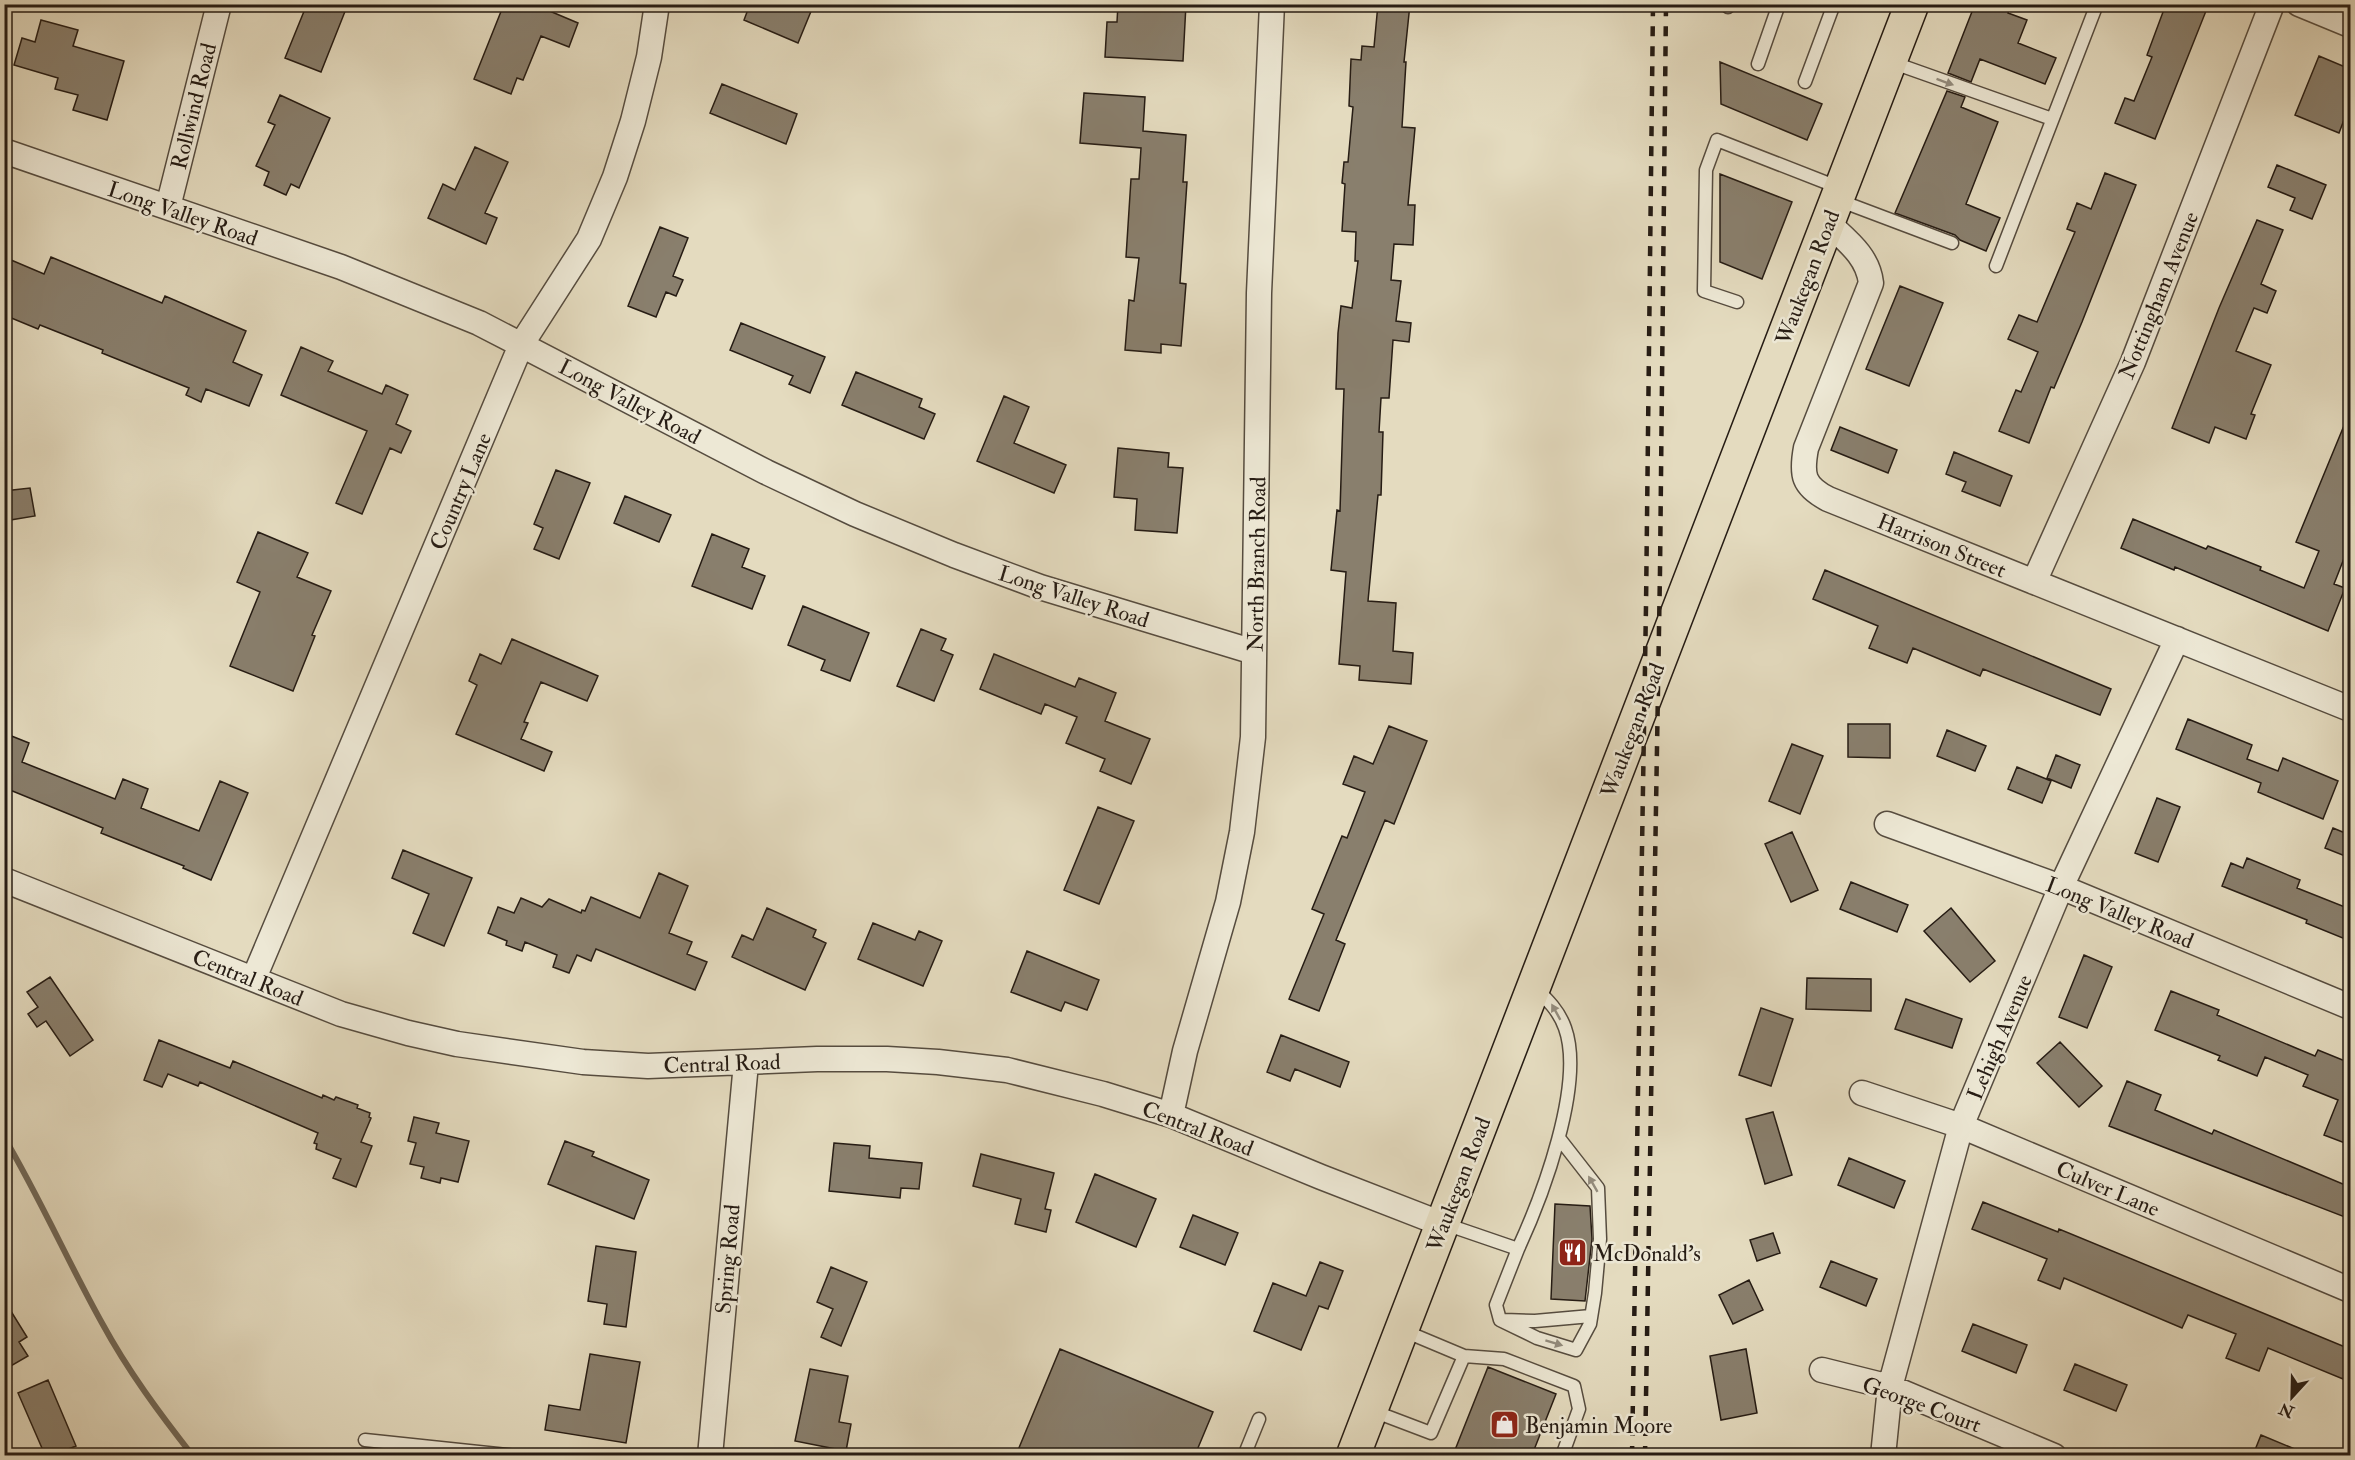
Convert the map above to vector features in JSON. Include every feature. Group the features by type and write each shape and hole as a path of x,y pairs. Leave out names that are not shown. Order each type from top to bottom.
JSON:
{"main road":[{"name":"Waukegan Road","path":"1353,1455 1912,4"}],"street":[{"name":"Rollwind Road","path":"168,207 219,4"},
{"name":"Country Lane","path":"254,978 521,345 589,239 615,177 633,121 649,57 657,4"},
{"name":"North Branch Road","path":"1172,1114 1185,1051 1228,902 1242,832 1253,737 1259,293 1272,4"},
{"name":"Nottingham Avenue","path":"2034,582 2133,362 2272,4"},
{"path":"2299,4 2350,25"},
{"name":"Long Valley Road","path":"4,151 341,267 479,323 766,472 855,514 954,555 1040,587 1254,652"},
{"name":"Harrison Street","path":"1835,204 1870,271 1871,284 1806,448 1803,464 1804,479 1812,491 2350,709"},
{"name":"Lehigh Avenue","path":"1883,1455 1890,1387 1961,1126 2061,887 2177,639"},
{"name":"Long Valley Road","path":"1887,824 2061,887 2350,1007"},
{"name":"Central Road","path":"4,880 341,1014 408,1033 457,1044 583,1062 648,1066 817,1059 887,1059 996,1069 1103,1094 1172,1114 1321,1177 1442,1224"},
{"name":"Spring Road","path":"710,1455 746,1063"},
{"name":"Culver Lane","path":"1862,1093 1961,1126 2350,1290"},
{"name":"George Court","path":"1822,1370 1890,1387 2054,1455"}],"lane":[{"path":"1758,64 1779,4"},
{"path":"1805,82 1834,4"},
{"path":"1996,266 2097,4"},
{"path":"1890,61 2052,119"},
{"path":"1737,302 1704,291 1706,170 1717,140 1835,204 1952,243"},
{"path":"1534,987 1552,1003 1565,1029 1571,1065 1559,1138 1533,1215 1496,1305 1500,1320 1537,1338 1576,1350 1590,1324 1600,1239 1598,1188 1559,1138"},
{"path":"1442,1224 1518,1249"},
{"path":"1500,1320 1536,1321 1591,1316"},
{"path":"1401,1329 1464,1356 1504,1359 1574,1386 1579,1409 1562,1455"},
{"path":"1370,1410 1431,1433 1464,1356"},
{"path":"1244,1455 1259,1419"},
{"path":"365,1440 516,1455"}],"building":[{"path":"307,4 335,4 346,9 321,72 285,58"},
{"path":"504,4 533,4 578,23 569,47 541,36 523,80 517,78 511,94 474,79"},
{"path":"750,4 814,4 798,43 744,20"},
{"path":"1118,4 1186,4 1183,61 1105,57 1107,22 1117,22"},
{"path":"1378,4 1410,4 1404,62 1406,62 1402,127 1415,128 1408,205 1415,205 1413,245 1394,244 1391,280 1401,281 1396,321 1411,323 1409,342 1393,340 1389,398 1381,398 1379,432 1383,432 1381,495 1378,495 1368,601 1396,603 1393,651 1413,653 1411,684 1359,680 1360,666 1339,664 1346,572 1331,570 1337,510 1340,511 1344,389 1336,389 1338,333 1341,306 1352,308 1358,261 1355,261 1356,232 1342,231 1345,184 1342,183 1344,162 1348,162 1353,107 1349,106 1351,59 1361,60 1362,46 1374,47"},
{"path":"1975,4 2011,4 2008,13 2027,20 2018,43 2056,58 2045,84 1980,59 1971,82 1948,73"},
{"path":"2166,4 2191,4 2206,11 2155,139 2115,123 2125,98 2134,101 2152,57 2147,55"},
{"path":"41,20 78,30 73,46 124,61 107,120 73,110 78,95 55,89 58,78 14,65 22,38 35,42"},
{"path":"2319,56 2350,69 2350,104 2339,133 2295,115"},
{"path":"1720,62 1822,104 1807,140 1721,104"},
{"path":"722,84 797,114 786,144 710,113"},
{"path":"1947,91 1965,97 1961,107 1998,122 1966,204 2000,218 1986,251 1960,240 1955,235 1895,213"},
{"path":"1084,93 1145,97 1143,131 1186,135 1183,182 1187,182 1180,283 1186,284 1181,346 1161,344 1161,353 1125,350 1129,300 1134,301 1139,258 1126,257 1131,179 1139,179 1141,148 1080,143"},
{"path":"280,95 330,118 299,188 291,184 286,195 264,185 269,172 256,166 275,125 268,122"},
{"path":"475,147 508,162 485,213 497,218 486,244 428,218 443,184 455,190"},
{"path":"2277,165 2326,185 2312,219 2290,210 2295,198 2268,187"},
{"path":"2105,173 2136,185 2082,322 2054,388 2051,387 2029,443 1999,431 2016,390 2021,392 2038,352 2008,339 2019,315 2037,322 2075,232 2067,229 2077,203 2091,209"},
{"path":"1720,174 1792,202 1762,279 1720,262"},
{"path":"2257,220 2283,230 2261,284 2276,291 2267,313 2254,308 2236,351 2271,365 2251,414 2255,415 2246,439 2215,427 2209,443 2172,428 2219,308"},
{"path":"660,227 688,238 673,276 683,280 676,296 666,292 656,317 628,306"},
{"path":"4,257 44,274 51,257 162,303 165,296 246,331 233,362 262,375 249,406 206,389 201,402 186,395 189,388 102,353 103,350 40,325 38,329 4,315"},
{"path":"1900,286 1943,303 1909,386 1866,369"},
{"path":"741,323 825,357 810,393 789,384 793,376 730,350"},
{"path":"301,347 333,361 328,371 382,394 386,385 408,395 396,424 411,431 401,453 390,448 362,514 336,503 367,431 281,395"},
{"path":"856,372 922,399 919,407 935,414 924,439 842,405"},
{"path":"1004,396 1029,407 1014,443 1066,465 1054,493 977,461"},
{"path":"2350,411 2350,543 2334,584 2345,588 2328,631 2175,567 2174,570 2121,548 2133,519 2206,549 2208,546 2261,567 2260,570 2304,588 2319,551 2296,542"},
{"path":"1840,427 1897,450 1888,473 1831,450"},
{"path":"1118,448 1169,453 1168,467 1183,468 1177,533 1135,530 1137,499 1114,497"},
{"path":"1954,452 2012,476 2000,506 1962,491 1966,482 1946,474"},
{"path":"556,470 590,483 559,559 534,549 543,528 534,524"},
{"path":"30,488 35,516 4,521 4,491"},
{"path":"625,496 671,515 659,542 614,523"},
{"path":"258,532 308,553 297,577 331,591 312,635 315,636 293,691 230,666 260,592 237,582"},
{"path":"712,534 749,549 742,567 765,576 752,609 692,586"},
{"path":"1825,570 2111,689 2100,715 1983,669 1980,676 1913,648 1907,663 1869,648 1878,626 1813,599"},
{"path":"803,606 869,633 850,681 821,670 825,660 788,645"},
{"path":"921,629 946,639 941,650 953,655 934,701 897,686"},
{"path":"512,639 598,676 587,701 541,682 524,722 528,723 521,739 552,752 544,771 456,734 477,685 469,681 480,654 501,664"},
{"path":"994,654 1075,687 1079,678 1116,693 1105,721 1150,739 1131,784 1100,771 1105,759 1066,743 1077,717 1045,704 1041,714 980,689"},
{"path":"2188,719 2252,745 2247,759 2278,771 2283,758 2338,781 2323,819 2258,792 2261,783 2176,749"},
{"path":"1848,724 1890,724 1890,758 1848,757"},
{"path":"1389,726 1427,741 1394,824 1385,820 1336,940 1345,944 1319,1011 1289,999 1324,914 1312,909 1342,836 1347,838 1365,792 1343,784 1354,756 1373,764"},
{"path":"1947,730 1986,746 1975,771 1937,756"},
{"path":"4,733 29,743 22,762 115,799 123,779 148,789 141,808 199,831 220,781 248,793 211,880 183,868 184,866 101,833 103,828 10,790 4,803"},
{"path":"1792,744 1823,756 1800,814 1769,801"},
{"path":"2056,755 2080,765 2071,788 2047,778"},
{"path":"2017,767 2051,781 2042,803 2008,789"},
{"path":"2157,798 2180,807 2158,862 2135,853"},
{"path":"1098,807 1134,821 1099,904 1064,890"},
{"path":"2333,828 2350,835 2350,858 2325,848"},
{"path":"1792,832 1818,890 1791,902 1765,844"},
{"path":"403,850 472,878 444,946 413,933 429,894 392,878"},
{"path":"2247,858 2300,880 2297,888 2350,909 2350,941 2306,923 2307,920 2222,886 2231,863 2243,868"},
{"path":"659,873 688,886 669,933 692,942 687,954 707,962 695,990 596,949 591,961 577,955 569,973 553,967 557,955 525,942 522,951 506,945 507,941 488,933 498,907 514,913 521,898 542,907 549,899 581,913 582,910 585,911 591,897 640,918"},
{"path":"1851,882 1908,905 1897,932 1840,909"},
{"path":"767,908 816,930 813,937 826,943 805,990 732,957 742,935 753,940"},
{"path":"1951,908 1995,961 1970,982 1924,931"},
{"path":"873,923 915,940 919,931 942,941 923,986 858,959"},
{"path":"1027,951 1099,980 1087,1010 1065,1002 1061,1011 1011,992"},
{"path":"2084,955 2112,967 2087,1028 2059,1017"},
{"path":"50,977 93,1040 70,1056 46,1021 37,1027 28,1014 38,1007 27,992"},
{"path":"1807,978 1871,979 1871,1011 1806,1009"},
{"path":"2171,991 2219,1010 2217,1015 2315,1056 2318,1050 2350,1063 2350,1145 2324,1135 2338,1100 2303,1086 2308,1075 2265,1057 2257,1076 2218,1060 2220,1056 2155,1030"},
{"path":"1906,999 1962,1019 1952,1048 1895,1029"},
{"path":"1761,1008 1793,1019 1771,1086 1739,1075"},
{"path":"1281,1035 1349,1062 1340,1087 1295,1069 1290,1081 1267,1072"},
{"path":"159,1040 230,1068 233,1061 322,1098 323,1095 334,1100 336,1097 358,1105 357,1108 370,1113 371,1118 361,1142 372,1146 356,1187 333,1178 341,1159 316,1149 317,1144 314,1143 318,1133 200,1082 198,1086 168,1074 162,1087 144,1080"},
{"path":"2060,1042 2102,1086 2079,1107 2037,1063"},
{"path":"2127,1081 2161,1095 2155,1110 2212,1134 2214,1130 2350,1187 2350,1219 2109,1126"},
{"path":"1773,1112 1792,1175 1765,1184 1746,1119"},
{"path":"414,1117 439,1123 436,1133 469,1141 458,1182 441,1178 440,1183 421,1178 424,1167 410,1164 416,1143 408,1141"},
{"path":"565,1141 594,1152 592,1156 649,1180 634,1219 548,1184"},
{"path":"834,1143 870,1146 869,1158 922,1163 919,1189 901,1188 900,1198 829,1191"},
{"path":"981,1154 1054,1173 1045,1209 1051,1210 1046,1232 1015,1224 1021,1199 973,1186"},
{"path":"1849,1158 1905,1181 1894,1208 1838,1185"},
{"path":"1095,1174 1156,1199 1136,1247 1076,1222"},
{"path":"1983,1202 2058,1232 2059,1229 2350,1349 2350,1360 2343,1379 2268,1348 2259,1371 2226,1358 2236,1334 2188,1315 2182,1328 2064,1278 2060,1289 2038,1280 2047,1259 1972,1229"},
{"name":"McDonald's","path":"1555,1204 1590,1206 1592,1239 1585,1301 1551,1299"},
{"path":"1193,1215 1238,1233 1225,1265 1180,1247"},
{"path":"1773,1233 1780,1253 1757,1261 1750,1240"},
{"path":"596,1246 636,1252 626,1327 604,1324 607,1304 588,1301"},
{"path":"1831,1261 1877,1279 1866,1306 1820,1287"},
{"path":"1320,1262 1343,1271 1328,1309 1319,1306 1301,1350 1254,1331 1273,1283 1306,1296"},
{"path":"831,1267 867,1282 841,1346 821,1337 833,1309 817,1302"},
{"path":"1749,1280 1763,1310 1733,1324 1719,1295"},
{"path":"4,1300 27,1337 19,1342 28,1356 4,1370"},
{"path":"1973,1324 2027,1345 2016,1373 1962,1351"},
{"path":"1060,1349 1213,1412 1195,1455 1016,1455"},
{"path":"1746,1349 1757,1413 1721,1420 1710,1356"},
{"path":"590,1354 640,1362 626,1443 545,1430 549,1405 580,1410"},
{"path":"2075,1364 2127,1385 2116,1411 2064,1390"},
{"name":"Benjamin Moore","path":"1488,1367 1556,1394 1532,1455 1453,1455"},
{"path":"810,1369 848,1376 839,1422 851,1424 846,1451 795,1441"},
{"path":"48,1380 76,1446 53,1455 45,1455 18,1393"},
{"path":"2261,1435 2309,1455 2253,1455"}],"waterway":[{"path":"4,1137 112,1341 145,1392 193,1456"}],"railway":[{"path":"1632,1456 1653,4"},
{"path":"1645,1456 1660,571 1666,4"}],"place":[{"name":"McDonald's","path":"1572,1253"},
{"name":"Benjamin Moore","path":"1504,1425"}]}
